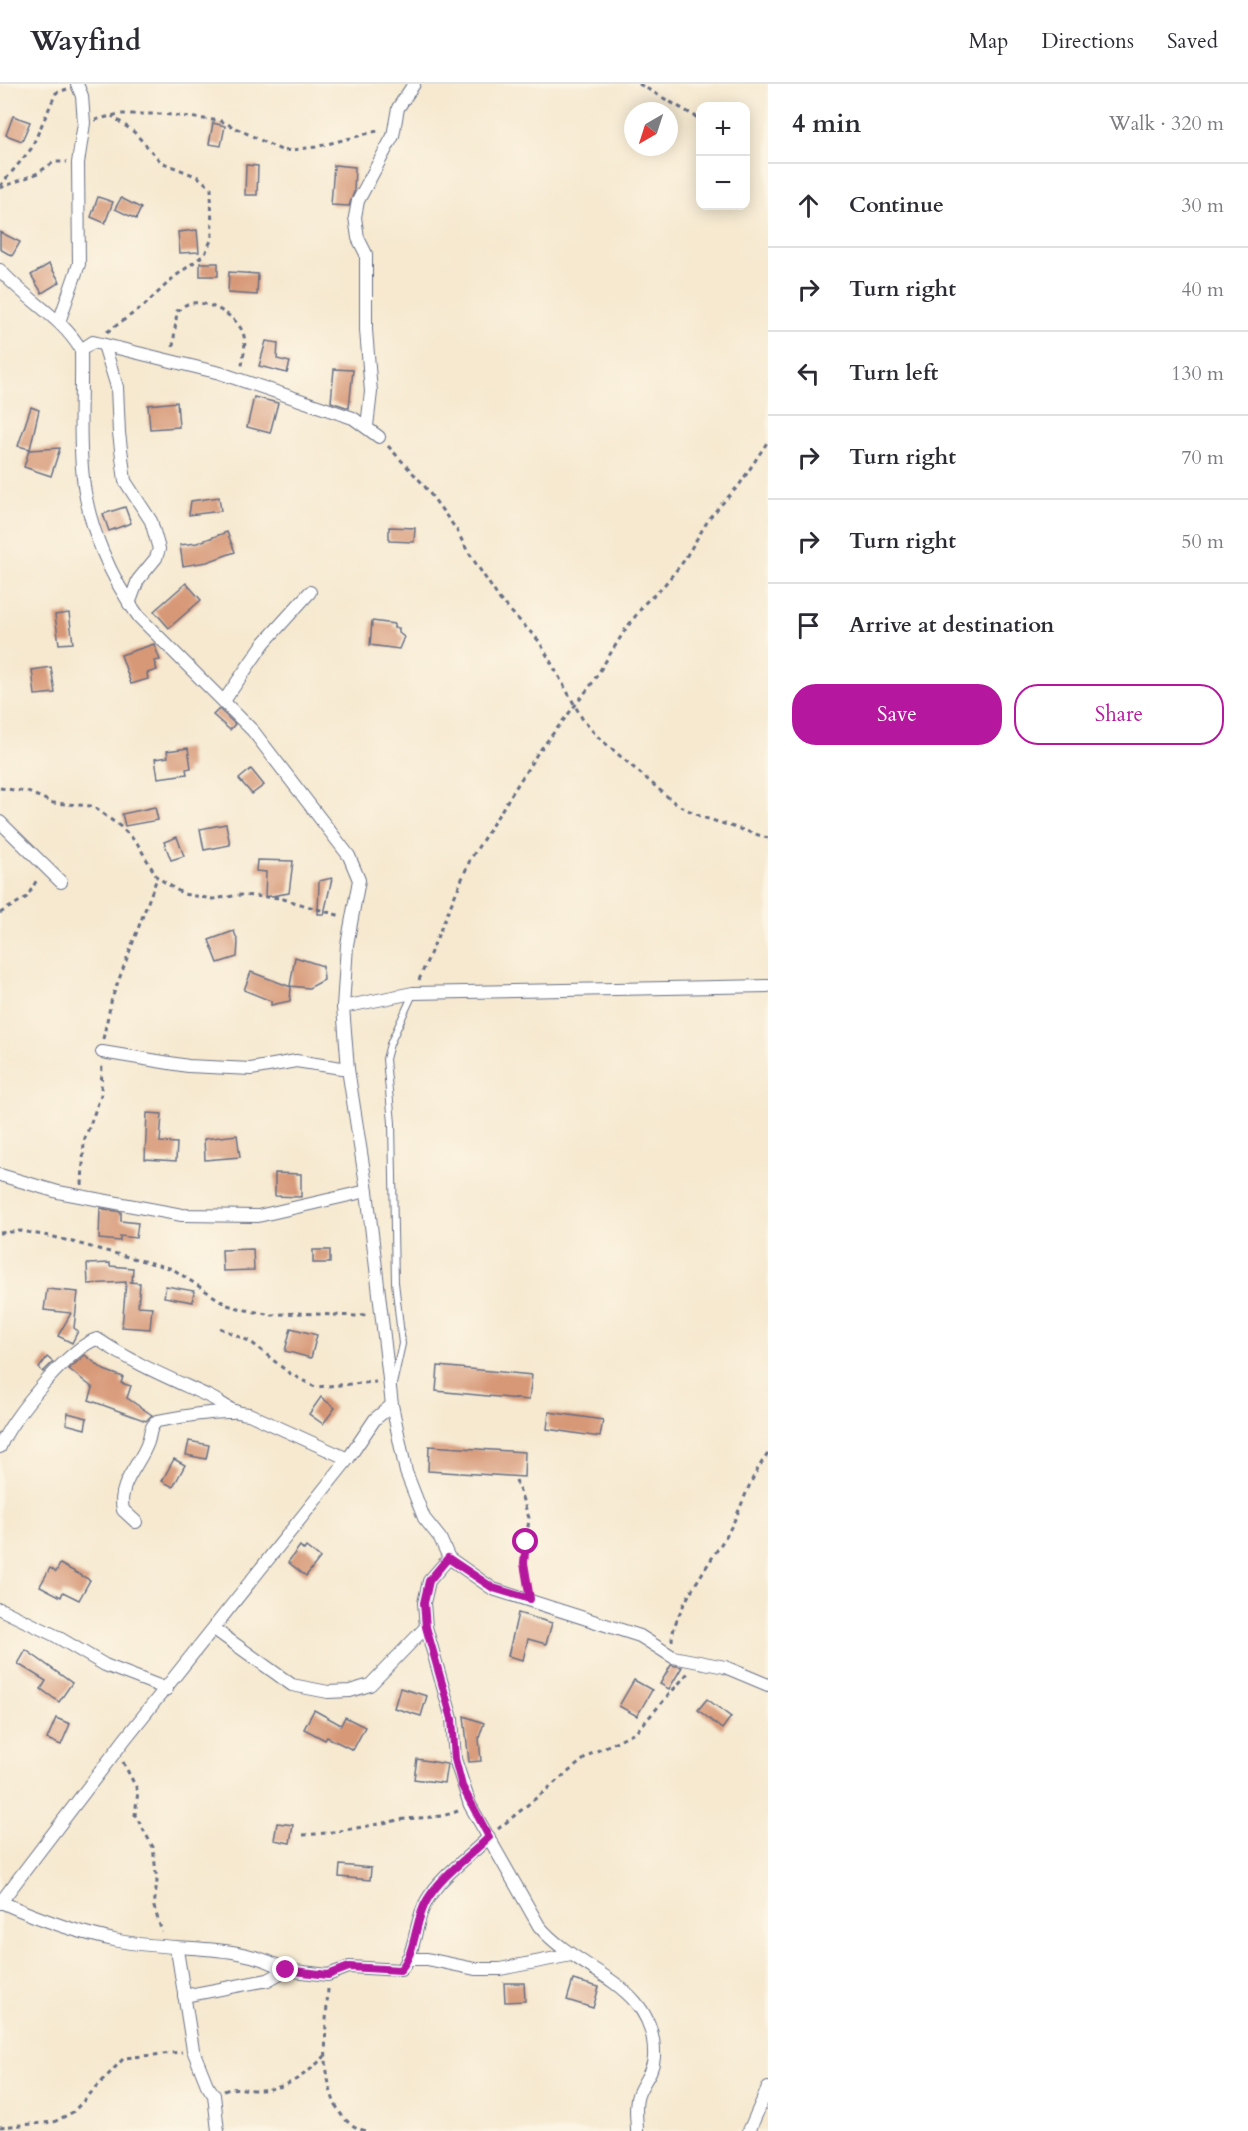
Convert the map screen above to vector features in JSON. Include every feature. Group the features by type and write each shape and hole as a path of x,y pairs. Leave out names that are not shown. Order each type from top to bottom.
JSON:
{"street":[{"path":"367,426 371,392 366,330 366,254 358,238 355,217 358,201 393,136 398,108 414,84"},
{"path":"59,322 80,264 78,163 84,123 81,87"},
{"path":"0,270 59,322 74,337 81,350 83,478 99,543 129,604 253,731 354,863 359,880 346,945 342,1007 348,1069 367,1191 391,1399 406,1472 424,1518 441,1538 448,1558 493,1588 639,1636 673,1657 699,1660 724,1667 768,1685"},
{"path":"99,344 117,387 119,433 125,481 151,521 159,549 156,558 138,580 129,604"},
{"path":"81,350 99,344 241,380 353,418 380,437"},
{"path":"224,701 264,643 310,592"},
{"path":"0,822 61,882"},
{"path":"342,1007 413,993 768,986"},
{"path":"102,1052 188,1066 252,1069 296,1061 348,1069"},
{"path":"0,1175 82,1196 182,1215 258,1216 367,1191"},
{"path":"0,1447 12,1424 59,1366 84,1342 97,1339 154,1374 216,1399 232,1412"},
{"path":"391,1399 348,1460 118,1748 0,1903 53,1924 120,1941 172,1948 251,1954 286,1970 328,1975 349,1967 396,1971 400,1970 407,1959 426,1900 441,1881 489,1837"},
{"path":"136,1522 123,1510 122,1502 131,1469 148,1443 153,1425 157,1421 198,1416 214,1411 249,1414 348,1460"},
{"path":"448,1558 429,1581 424,1603 426,1627 452,1719 455,1759 470,1805 540,1926 552,1941 623,1987 640,2007 654,2038 651,2073 638,2093 637,2131"},
{"path":"0,1609 54,1635 105,1665 167,1689"},
{"path":"214,1629 292,1685 328,1692 350,1691 370,1685 426,1627"},
{"path":"172,1948 178,1956 193,2050 204,2078 214,2095 218,2131"},
{"path":"407,1959 427,1959 475,1969 500,1970 570,1954"},
{"path":"184,1996 268,1980 286,1970"},
{"path":"749,2131 768,2088"}],"lane":[{"path":"391,1399 402,1344 395,1282 392,1123 386,1059 390,1044 413,993"}],"path":[{"path":"639,84 696,117"},
{"path":"0,187 31,149 56,93 81,87"},
{"path":"84,123 112,116 163,114 221,121 283,151 316,147 395,126"},
{"path":"99,344 173,278 205,254 212,238 211,188 198,177 161,162 134,132 112,116"},
{"path":"0,187 36,174 54,162 78,163"},
{"path":"171,361 177,311 186,304 200,303 220,311 240,327 244,339 241,380"},
{"path":"380,437 437,503 500,600 539,641 583,720 598,736 675,804 702,817 768,838"},
{"path":"413,993 470,860 548,738 607,661 625,630 646,602 661,589 683,562 710,517 740,484 768,441"},
{"path":"0,788 28,792 53,803 92,806 121,827 137,843 157,877 183,894 213,899 240,896 280,898 351,920"},
{"path":"0,913 27,897 34,888 44,866"},
{"path":"82,1196 84,1141 100,1095 104,1027 112,998 157,877"},
{"path":"0,1233 21,1232 54,1237 173,1269 227,1305 246,1310 272,1315 296,1313 355,1316 382,1311"},
{"path":"220,1328 251,1342 289,1373 315,1387 356,1386 389,1380"},
{"path":"673,1657 672,1637 681,1612 730,1529 759,1465 768,1454"},
{"path":"516,1480 529,1518 524,1563 530,1599"},
{"path":"489,1837 589,1755 637,1731 699,1660"},
{"path":"118,1748 138,1791 135,1815 153,1847 158,1881 154,1907 172,1948"},
{"path":"303,1835 340,1833 402,1820 442,1818 470,1805"},
{"path":"328,1975 325,2056 332,2096 338,2109 350,2122 367,2131"},
{"path":"0,2127 54,2122 73,2112 124,2058 193,2050"},
{"path":"214,2095 232,2088 254,2090 279,2088 294,2082 325,2056"}],"building":[{"path":"13,116 30,122 22,141 6,135"},
{"path":"213,123 225,126 221,146 209,144"},
{"path":"246,165 258,166 257,195 245,195"},
{"path":"334,165 355,167 354,192 349,206 331,205"},
{"path":"98,197 113,202 105,223 91,217"},
{"path":"121,198 141,208 136,219 115,209"},
{"path":"197,230 199,252 180,253 178,232"},
{"path":"0,232 20,242 12,256 0,249"},
{"path":"200,263 218,263 218,276 200,276"},
{"path":"49,264 60,282 42,293 31,275"},
{"path":"229,272 258,274 257,295 228,293"},
{"path":"266,341 278,343 277,359 290,362 287,373 259,366"},
{"path":"334,369 353,370 349,408 331,402"},
{"path":"254,397 278,403 270,433 247,427"},
{"path":"177,402 179,427 150,429 148,405"},
{"path":"31,407 39,410 30,449 18,446"},
{"path":"60,448 51,476 24,467 29,450"},
{"path":"219,497 221,511 189,515 191,501"},
{"path":"125,507 131,523 109,531 103,514"},
{"path":"389,527 415,528 414,542 389,541"},
{"path":"227,532 235,552 207,562 183,566 180,545 197,543"},
{"path":"186,583 201,600 169,628 154,611"},
{"path":"69,613 73,643 59,644 55,615"},
{"path":"372,621 394,624 394,628 399,628 399,633 404,637 399,649 370,645"},
{"path":"154,644 160,660 154,661 157,670 147,673 148,679 131,684 121,655"},
{"path":"51,667 55,693 35,695 32,670"},
{"path":"219,709 235,724 230,730 213,715"},
{"path":"188,748 191,768 186,769 187,774 158,778 155,759 168,757 167,751"},
{"path":"251,769 264,785 252,794 239,779"},
{"path":"155,807 158,820 125,826 122,814"},
{"path":"226,824 230,845 204,850 200,829"},
{"path":"177,837 184,856 171,860 164,842"},
{"path":"257,860 293,861 289,893 265,897 266,872 256,871"},
{"path":"332,878 324,914 318,914 319,881"},
{"path":"234,931 238,942 237,957 218,963 209,940"},
{"path":"295,957 323,966 324,980 309,988 290,986"},
{"path":"251,972 291,987 290,1001 271,1005 271,1001 244,990"},
{"path":"147,1113 162,1114 160,1142 177,1143 176,1161 145,1159"},
{"path":"237,1135 240,1157 205,1160 204,1139"},
{"path":"275,1173 301,1174 301,1197 275,1196"},
{"path":"100,1208 121,1212 121,1221 138,1223 136,1238 120,1236 120,1241 99,1239"},
{"path":"253,1249 254,1270 223,1271 222,1250"},
{"path":"313,1250 330,1250 330,1263 313,1263"},
{"path":"110,1263 110,1266 133,1268 132,1282 129,1282 140,1283 138,1306 152,1307 150,1329 122,1327 126,1282 88,1284 87,1264"},
{"path":"166,1286 194,1291 193,1302 164,1297"},
{"path":"47,1289 78,1292 74,1328 78,1331 72,1343 58,1336 71,1313 44,1310"},
{"path":"291,1328 317,1335 311,1358 285,1351"},
{"path":"85,1355 104,1370 123,1377 121,1383 131,1386 127,1398 152,1415 146,1421 89,1400 93,1388 69,1369"},
{"path":"47,1357 53,1362 43,1372 39,1368"},
{"path":"438,1366 532,1375 529,1400 436,1391"},
{"path":"321,1397 335,1408 323,1424 309,1414"},
{"path":"549,1412 603,1420 600,1437 547,1429"},
{"path":"68,1413 87,1418 85,1429 66,1424"},
{"path":"189,1441 209,1445 206,1459 186,1455"},
{"path":"429,1446 525,1452 524,1477 428,1471"},
{"path":"174,1459 185,1465 173,1487 162,1481"},
{"path":"300,1546 304,1550 306,1547 320,1558 306,1576 288,1562"},
{"path":"60,1564 90,1580 79,1600 63,1592 61,1597 40,1586 50,1568 56,1572"},
{"path":"518,1613 552,1623 546,1644 528,1639 523,1660 508,1656"},
{"path":"26,1650 72,1683 59,1702 41,1689 46,1681 18,1664"},
{"path":"671,1665 682,1667 669,1689 660,1684"},
{"path":"634,1680 652,1690 637,1716 619,1706"},
{"path":"400,1688 427,1696 421,1716 394,1708"},
{"path":"707,1699 731,1717 722,1729 698,1710"},
{"path":"314,1710 341,1725 345,1717 365,1727 353,1750 327,1737 325,1740 304,1729"},
{"path":"464,1716 484,1723 479,1738 481,1761 469,1762"},
{"path":"56,1718 70,1724 61,1745 47,1739"},
{"path":"417,1759 447,1764 444,1783 414,1779"},
{"path":"277,1823 293,1825 290,1843 274,1840"},
{"path":"340,1865 371,1868 370,1880 339,1877"},
{"path":"573,1980 599,1987 593,2008 567,2000"},
{"path":"504,1983 524,1983 525,2001 505,2002"}],"route":[{"path":"286,1970 328,1975 349,1967 400,1970 407,1959 426,1900 441,1881 489,1837 470,1805 462,1786 455,1759 452,1719 426,1627 424,1603 429,1581 448,1558 471,1576 493,1588 530,1599 524,1563 526,1542"}]}
